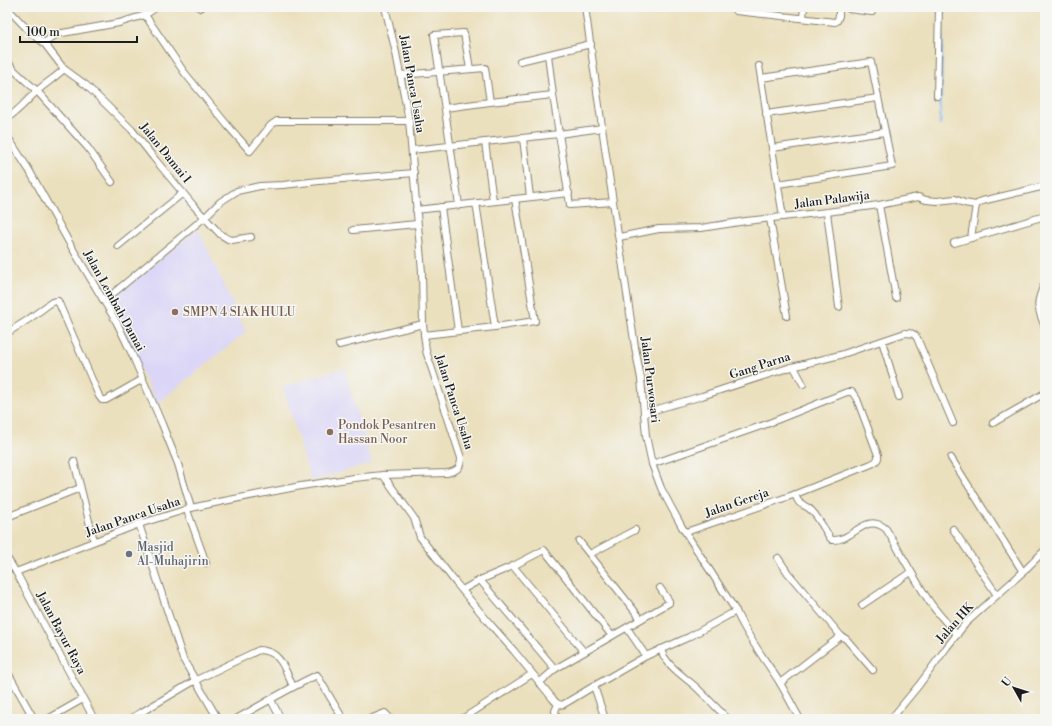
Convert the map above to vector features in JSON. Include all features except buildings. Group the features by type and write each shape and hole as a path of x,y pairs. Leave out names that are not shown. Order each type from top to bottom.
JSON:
{"street":[{"path":"7,7 32,34 44,43 64,69 37,91 16,112 7,118"},
{"path":"44,43 57,34 119,23 145,15 157,7"},
{"name":"Jalan Panca Usaha","path":"16,572 139,524 189,509 301,486 382,475 447,473 455,471 461,464 461,458 426,351 423,324 422,272 409,121 396,53 385,7"},
{"name":"Jalan Purwosari","path":"585,7 618,237 641,379 646,436 652,464 661,488 686,532 736,611 761,655 780,683 800,719"},
{"path":"732,7 736,11 835,22 839,16 839,7"},
{"path":"769,7 769,14"},
{"path":"804,7 804,18"},
{"path":"848,7 849,9 872,12"},
{"path":"937,96 939,7"},
{"path":"145,15 184,72 228,126 250,150 271,125 277,121 409,121"},
{"path":"459,205 434,35 464,33 470,69"},
{"path":"520,61 591,44"},
{"path":"548,55 570,205 613,202"},
{"path":"7,61 15,71 37,91 88,148 112,182"},
{"path":"761,78 871,62 892,166 778,184"},
{"path":"759,66 783,217"},
{"path":"400,75 485,68 490,102"},
{"name":"Jalan Damai I","path":"64,69 86,85 132,130 152,157 220,234 232,240 252,237"},
{"path":"445,108 553,95"},
{"path":"766,114 878,98"},
{"path":"412,150 602,128"},
{"path":"772,148 885,132"},
{"name":"Jalan Lembah Damai","path":"7,136 29,170 63,233 104,301 131,352 178,464 189,509 206,563"},
{"path":"523,138 530,197"},
{"path":"485,142 493,201"},
{"path":"104,301 205,217 220,202 236,191 260,186 414,173"},
{"path":"971,238 976,205 982,201 1045,186"},
{"path":"118,246 183,193"},
{"path":"416,210 569,193"},
{"name":"Jalan Palawija","path":"618,237 659,229 701,228 827,212 879,205 918,197 926,200 937,201 955,199 964,203 976,205"},
{"path":"424,335 535,321 515,199"},
{"path":"476,203 495,327"},
{"path":"879,205 896,298"},
{"path":"441,207 458,331"},
{"path":"827,212 839,307"},
{"path":"954,243 1045,216"},
{"path":"770,219 787,316"},
{"path":"353,230 417,224"},
{"path":"1045,283 1037,303 1042,311 1045,328"},
{"path":"7,333 52,302 58,301 102,400 106,400 143,379"},
{"path":"339,345 423,324"},
{"name":"Gang Parna","path":"644,413 794,367 840,355 905,332 915,335 953,423"},
{"path":"882,341 899,397"},
{"path":"794,367 803,384"},
{"name":"Jalan Gereja","path":"652,464 764,425 847,392 852,392 857,400 878,455 877,461 795,494 686,532"},
{"path":"993,423 1045,393"},
{"path":"952,458 1023,572"},
{"path":"74,461 94,541"},
{"path":"382,475 414,518 420,537 462,590 558,704 564,704 646,656 689,637 736,611"},
{"path":"7,517 80,488"},
{"path":"795,494 800,504 812,511 832,540 841,539 869,524 874,523 881,525 886,529 929,601 957,635"},
{"path":"139,524 183,659 218,719"},
{"path":"953,529 997,595"},
{"path":"590,554 635,530"},
{"path":"579,541 641,619"},
{"path":"462,590 544,550 612,636"},
{"name":"Jalan HK","path":"891,719 919,686 966,624 1045,550"},
{"name":"Jalan Bayur Raya","path":"7,558 16,572 94,719"},
{"path":"778,558 841,636 846,638 873,670"},
{"path":"513,566 584,652"},
{"path":"862,605 911,572"},
{"path":"480,580 555,669"},
{"path":"539,683 555,669 669,603 668,598 660,588"},
{"path":"627,628 646,656"},
{"path":"780,683 841,636"},
{"path":"130,719 196,680 259,650 270,652 276,656 281,662 293,686"},
{"path":"661,650 662,654 676,671 696,687 728,719"},
{"path":"7,671 34,719"},
{"path":"462,719 532,674"},
{"path":"236,719 293,686 317,675 343,719"},
{"path":"594,686 605,719"},
{"path":"48,719 83,699"},
{"path":"271,700 281,719"},
{"path":"557,719 555,711 558,704"},
{"path":"370,719 385,713 391,719"}],"shaded area":[{"name":"SMPN 4 SIAK HULU","path":"198,229 246,332 157,404 108,301"},
{"name":"Pondok Pesantren Hassan Noor","path":"344,368 372,463 311,481 283,387"}],"waterway":[{"path":"940,124 943,7"}],"place":[{"name":"SMPN 4 SIAK HULU","path":"175,312"},
{"name":"Pondok Pesantren Hassan Noor","path":"330,432"},
{"name":"Masjid Al-Muhajirin","path":"129,554"}]}
